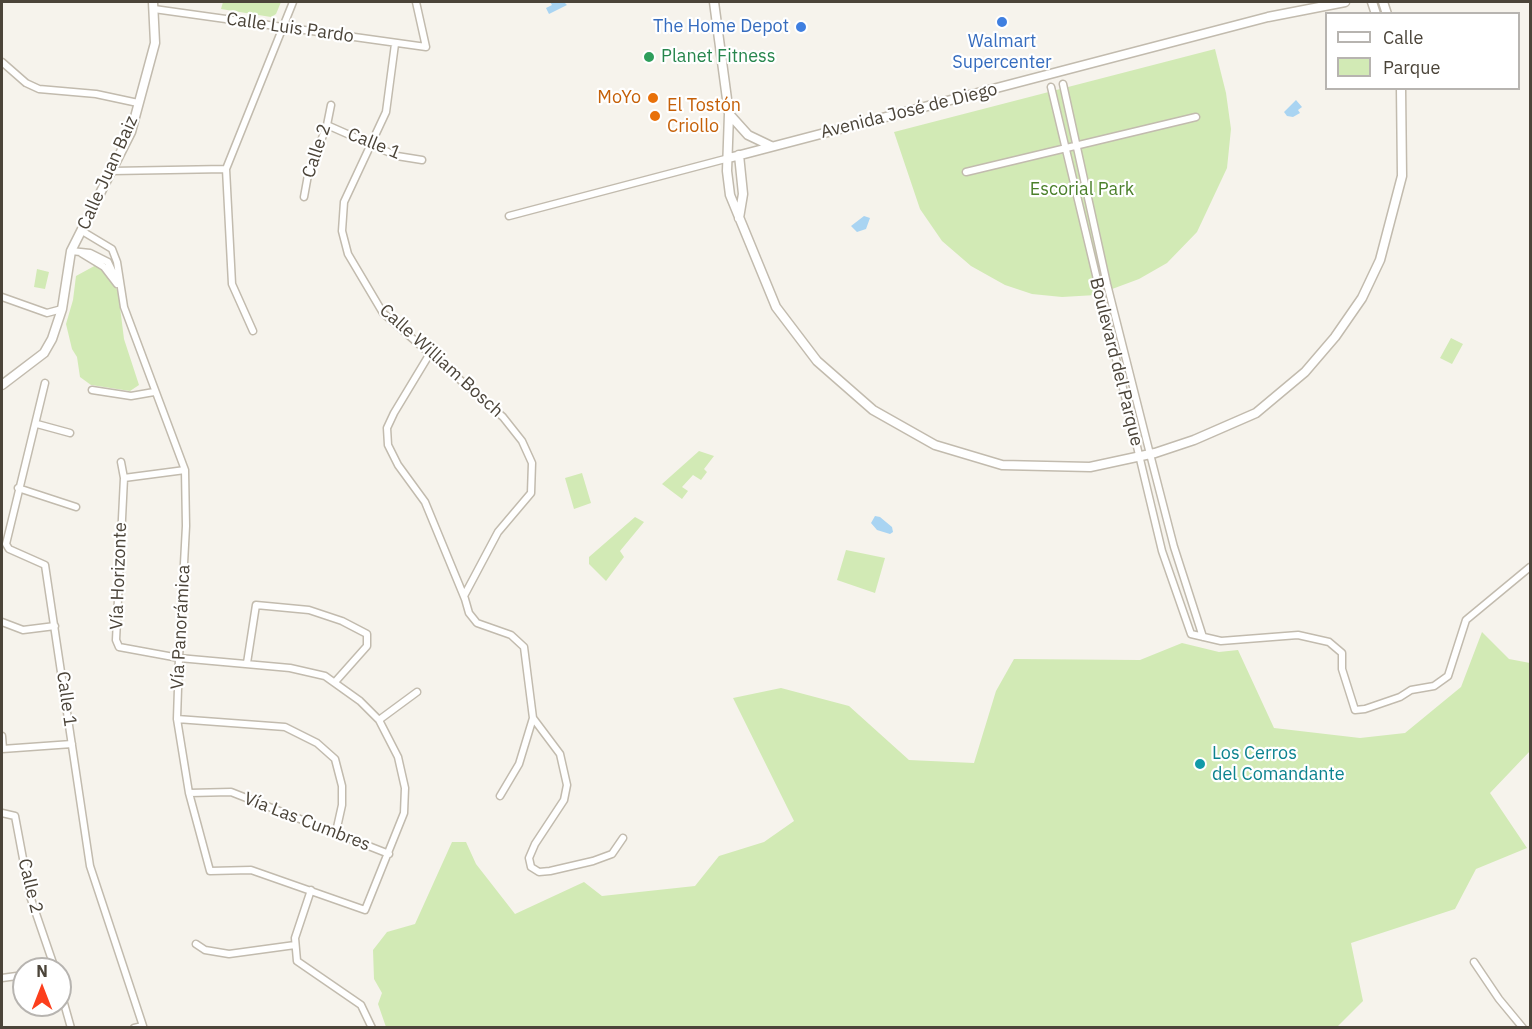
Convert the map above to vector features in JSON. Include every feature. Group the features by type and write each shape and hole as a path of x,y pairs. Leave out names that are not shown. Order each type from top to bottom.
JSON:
{"street":[{"path":"253,331 232,284 226,169 293,2"},
{"name":"Calle Luis Pardo","path":"154,5 283,28 426,47 416,2"},
{"path":"714,2 729,114 730,195 739,222 776,308 817,362 873,410 935,445 1002,465 1074,468 1150,454 1194,440 1256,413 1305,372 1342,327 1362,298 1380,260 1402,176 1401,90"},
{"path":"1318,7 1329,2"},
{"name":"Avenida José de Diego","path":"509,216 1268,17 1345,2"},
{"name":"Calle Juan Baiz","path":"2,385 44,353 52,339 82,231 131,132 155,43 154,5"},
{"name":"Calle William Bosch","path":"395,44 386,112 344,202 342,231 348,254 383,313 503,417 522,441 532,463 531,492 498,532 464,596"},
{"path":"2,62 26,83 39,88 96,94 138,103"},
{"name":"Boulevard del Parque","path":"1063,84 1076,148 1150,454 1174,547 1203,637"},
{"name":"Boulevard del Parque","path":"1050,87 1162,551 1191,634 1203,637"},
{"name":"Calle 2","path":"304,197 308,175 327,125 331,105"},
{"path":"729,114 748,135 771,146"},
{"path":"966,172 1076,148 1196,117"},
{"name":"Calle 1","path":"327,125 397,156 422,160"},
{"path":"739,222 743,194 740,155"},
{"path":"112,171 226,169"},
{"path":"76,252 96,255 105,252 109,245 82,231"},
{"name":"Vía Panorámica","path":"109,245 117,262 120,286"},
{"name":"Vía Panorámica","path":"76,252 104,267 112,281 120,286"},
{"name":"Vía Panorámica","path":"96,255 108,262 120,286 154,392 185,470 186,526 177,719 189,793 210,871 251,870 311,890"},
{"path":"2,297 46,313 62,309"},
{"path":"429,354 387,428 388,445 398,465 425,502 469,613 477,623 511,635 524,647 533,718 519,764 500,796"},
{"name":"Calle 1","path":"45,383 6,543 9,549 45,565 90,866 143,1026 134,1028"},
{"path":"92,390 132,396 154,392"},
{"path":"37,423 70,433"},
{"name":"Vía Horizonte","path":"121,462 124,478 116,640 119,647 179,658"},
{"path":"124,478 185,470"},
{"path":"18,488 76,507"},
{"path":"1203,637 1221,641 1298,635 1329,642 1342,653 1342,669 1355,710 1365,709 1400,697 1411,690 1434,686 1448,676 1466,620 1530,567"},
{"path":"247,663 256,605 309,610 342,621 367,634 368,646 335,682"},
{"path":"2,622 23,630 55,626"},
{"path":"179,658 290,668 325,676 360,700 379,720 398,757 405,788 404,813 389,854 365,910 311,890 295,945 297,961 361,1005 372,1028"},
{"path":"379,720 417,692"},
{"path":"533,718 560,754 567,785 564,800 535,844 529,858 531,867 539,872 550,871 593,861 612,854 623,838"},
{"path":"177,719 285,727 317,743 335,759 342,786 342,805 336,832"},
{"path":"2,736 2,749 72,744"},
{"name":"Vía Las Cumbres","path":"189,793 231,792 389,854"},
{"name":"Calle 2","path":"2,813 15,816 30,896 50,957"},
{"path":"196,944 205,950 229,954 295,945"},
{"path":"1474,962 1499,999 1523,1028"}],"green space":[{"path":"223,2 281,2 276,14 271,17 221,9"},
{"name":"Escorial Park","path":"1215,49 1226,93 1231,129 1227,168 1197,232 1167,263 1139,279 1096,295 1062,297 1032,294 1005,285 971,266 942,241 920,209 894,132"},
{"path":"98,264 118,291 124,339 139,385 130,391 91,385 80,377 77,357 72,349 66,324 73,300 76,276"},
{"path":"37,269 49,272 45,289 34,287"},
{"path":"1451,338 1463,344 1452,364 1440,358"},
{"path":"699,451 714,456 704,469 707,472 701,480 693,475 682,487 688,491 682,499 662,484"},
{"path":"582,473 591,503 574,509 565,478"},
{"path":"635,517 644,522 620,551 624,557 606,581 589,564 589,557"},
{"path":"846,550 885,558 875,593 837,580"},
{"path":"1482,632 1509,659 1530,663 1530,751 1490,793 1527,848 1476,869 1455,909 1351,943 1363,1001 1337,1027 386,1027 378,1004 382,993 374,979 373,950 387,932 415,924 452,842 466,842 476,864 515,914 584,882 602,896 695,886 719,856 764,842 794,821 733,698 781,688 849,706 909,760 974,763 996,691 1014,659 1140,660 1182,643 1219,652 1238,650 1274,728 1360,738 1405,733 1461,687"}],"water":[{"path":"550,2 564,2 567,5 549,14 546,8 552,5"},
{"path":"1296,100 1302,107 1298,110 1300,113 1293,117 1287,116 1284,112"},
{"path":"864,216 870,218 866,229 857,232 851,226"},
{"path":"875,516 880,517 892,527 893,532 890,534 877,530 871,523"}],"place":[{"name":"Walmart Supercenter","path":"1002,22"},
{"name":"The Home Depot","path":"801,27"},
{"name":"Planet Fitness","path":"649,57"},
{"name":"MoYo","path":"653,98"},
{"name":"El Tostón Criollo","path":"655,116"},
{"name":"Los Cerros del Comandante","path":"1200,764"}]}
